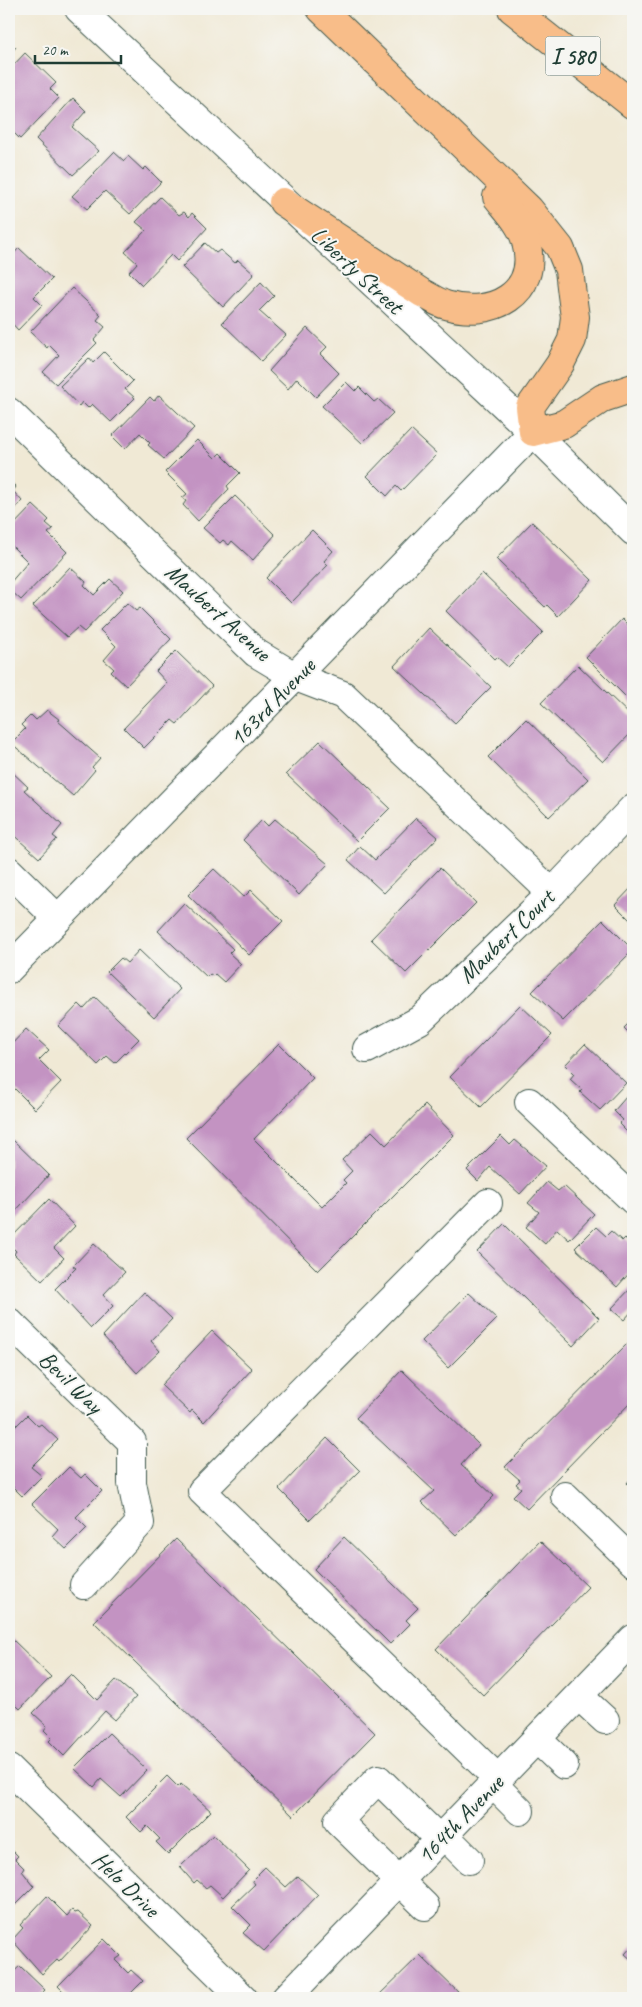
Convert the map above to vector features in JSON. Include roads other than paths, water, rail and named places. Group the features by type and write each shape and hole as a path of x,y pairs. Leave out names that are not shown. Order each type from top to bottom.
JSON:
{"highway":[{"path":"320,9 413,96 534,215 560,248 569,270 575,317 572,340 560,364 530,407 533,432 564,424 604,398 633,388"},
{"name":"I 580","path":"512,9 633,105"},
{"path":"283,202 422,293 446,305 488,309 506,301 523,284 529,264 526,242 515,220 413,96"}],"street":[{"name":"Liberty Street","path":"79,9 283,202 533,432 633,531"},
{"name":"Maubert Avenue","path":"9,412 256,653 296,677 343,695 552,893"},
{"name":"163rd Avenue","path":"9,969 533,432"},
{"name":"Maubert Court","path":"367,1049 420,1020 552,893 633,808"},
{"path":"9,872 58,919"},
{"path":"528,1102 633,1200"},
{"path":"488,1203 202,1491 495,1782 520,1811"},
{"name":"Bevil Way","path":"9,1322 132,1442 132,1483 140,1523 84,1585"},
{"path":"565,1496 633,1562"},
{"name":"164th Avenue","path":"286,1998 536,1739 630,1649"},
{"path":"579,1696 605,1720"},
{"path":"536,1739 564,1765"},
{"name":"Helo Drive","path":"9,1769 243,1998"},
{"path":"425,1906 338,1821 378,1779 442,1838 469,1860"}]}
